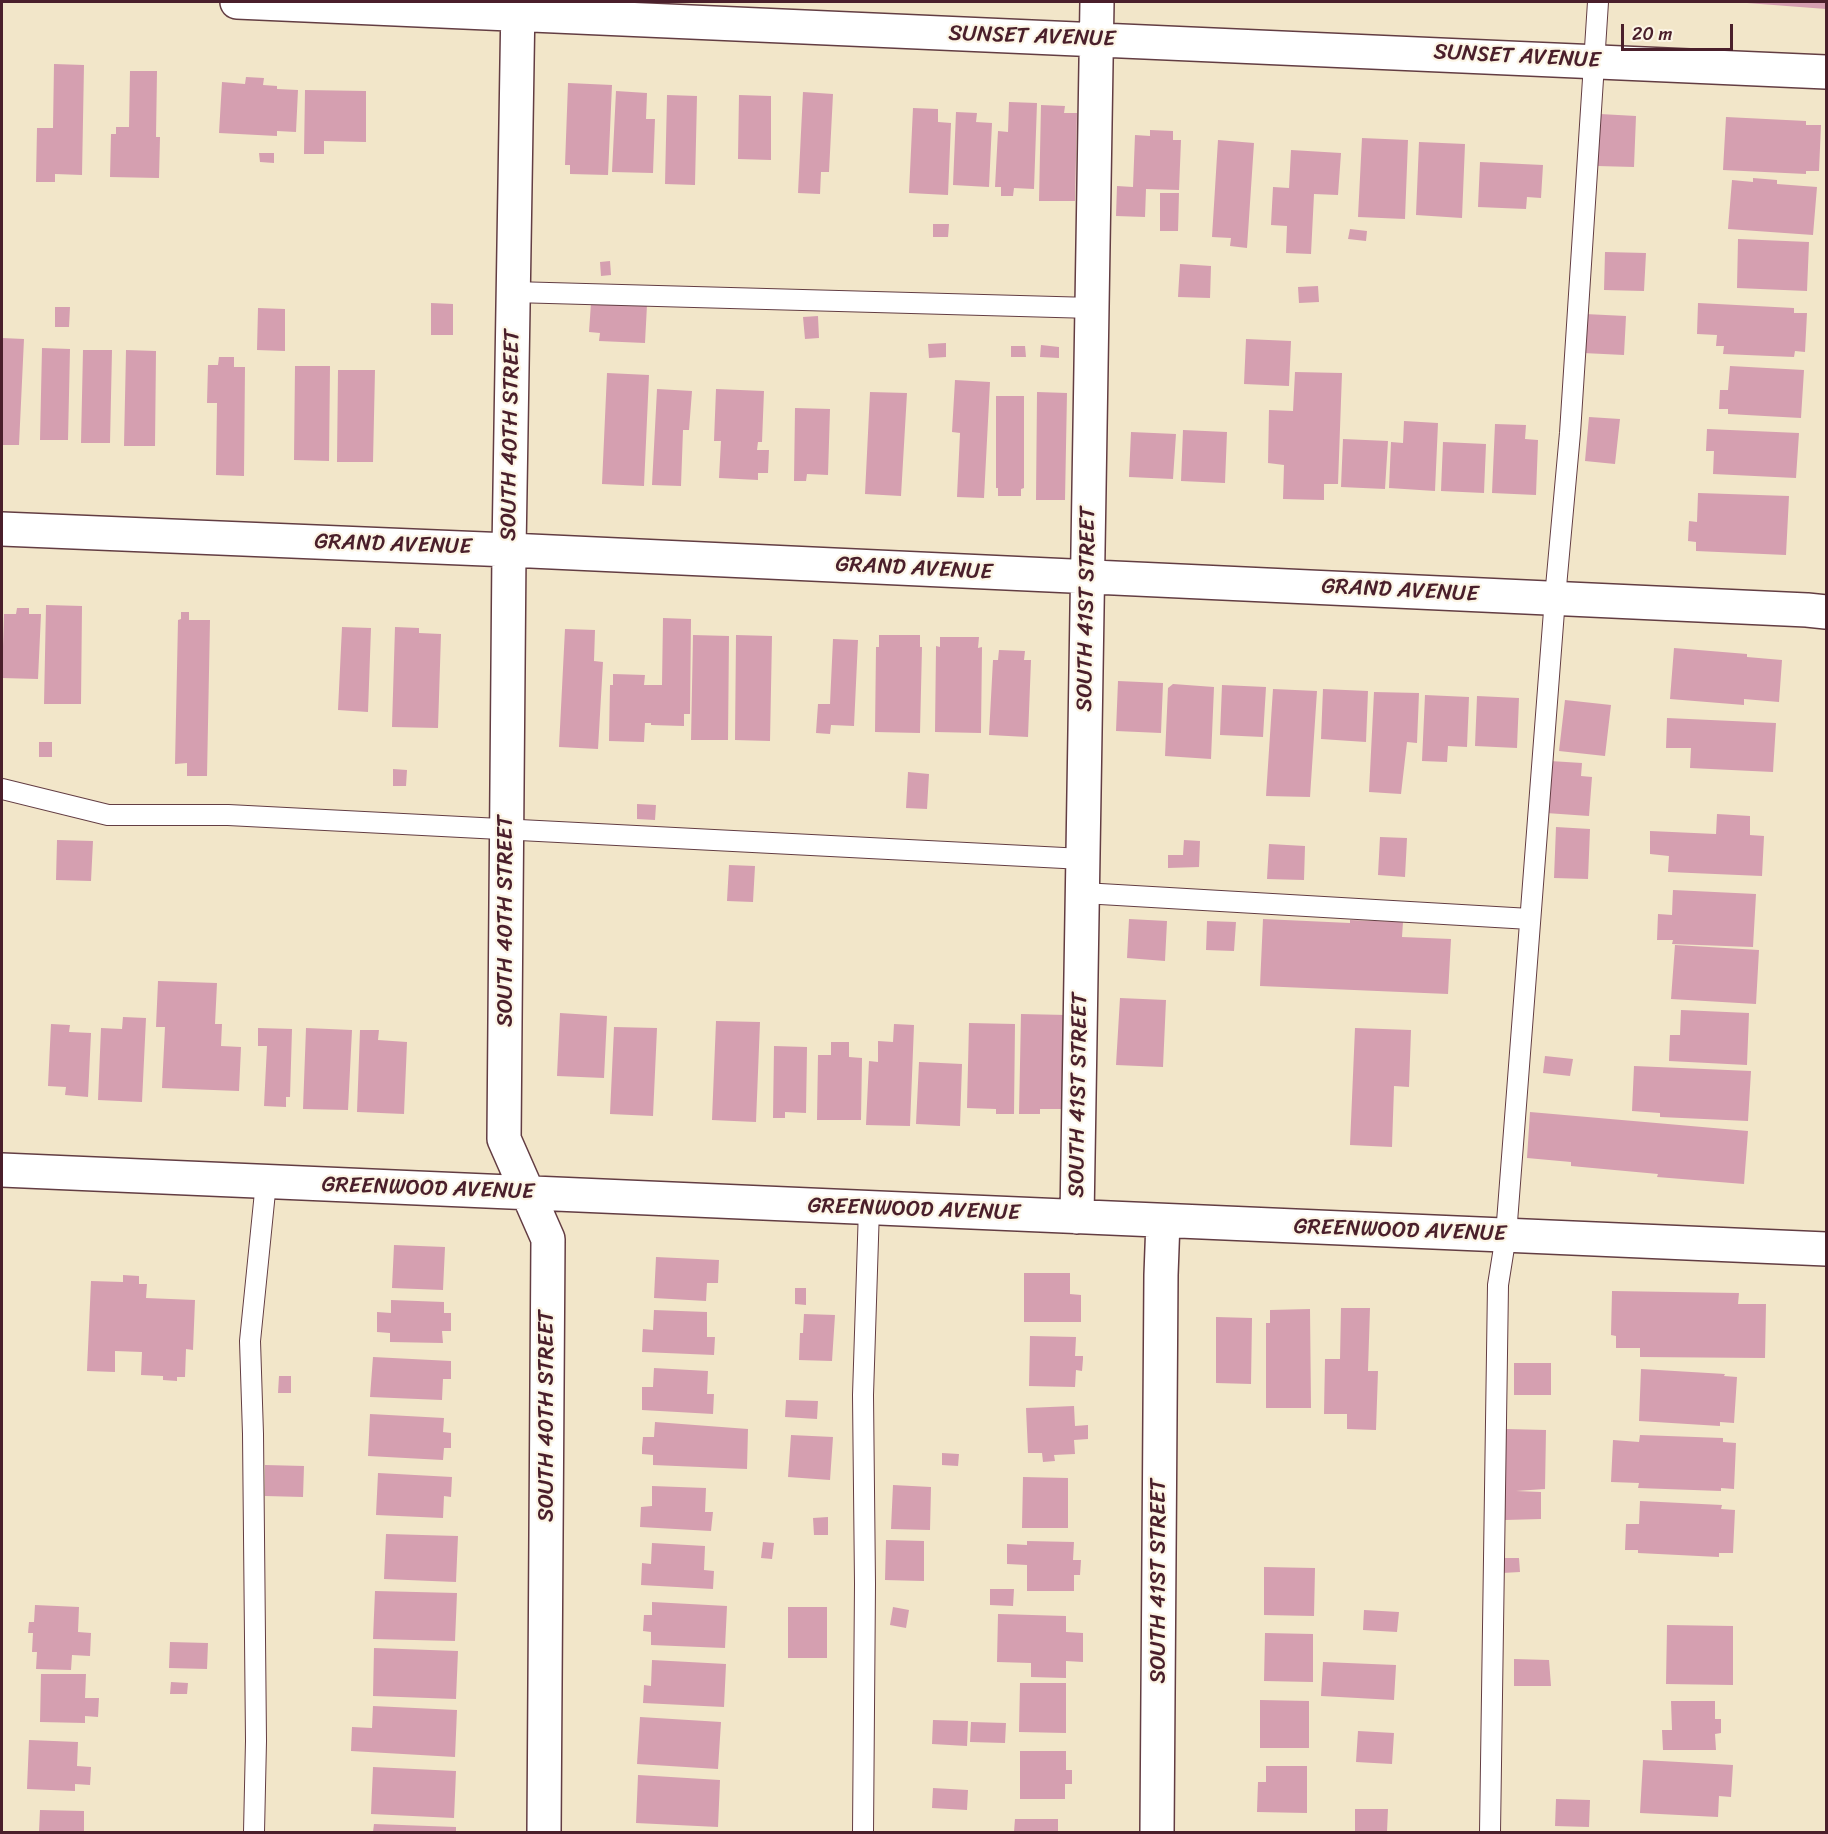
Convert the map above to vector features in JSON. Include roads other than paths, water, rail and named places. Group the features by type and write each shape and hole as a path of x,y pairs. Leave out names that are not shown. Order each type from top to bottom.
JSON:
{"street":[{"name":"SUNSET AVENUE","path":"237,2 518,8 1096,40 1827,72"},
{"name":"SOUTH 41ST STREET","path":"1077,1217 1097,2"},
{"name":"SOUTH 40TH STREET","path":"518,8 509,550 504,1139 548,1239 544,1833"},
{"name":"GRAND AVENUE","path":"2,529 509,550 1827,612"},
{"name":"GREENWOOD AVENUE","path":"2,1170 1827,1249"},
{"name":"SOUTH 41ST STREET","path":"1157,1833 1163,1221"}],"lane":[{"path":"1490,1833 1498,1285 1506,1235 1555,598 1570,433 1598,2"},
{"path":"513,292 1092,308"},
{"path":"2,789 108,815 228,815 1083,859"},
{"path":"1083,893 1530,919"},
{"path":"254,1833 256,1729 250,1341 266,1182"},
{"path":"863,1833 865,1584 863,1395 869,1208"}]}
